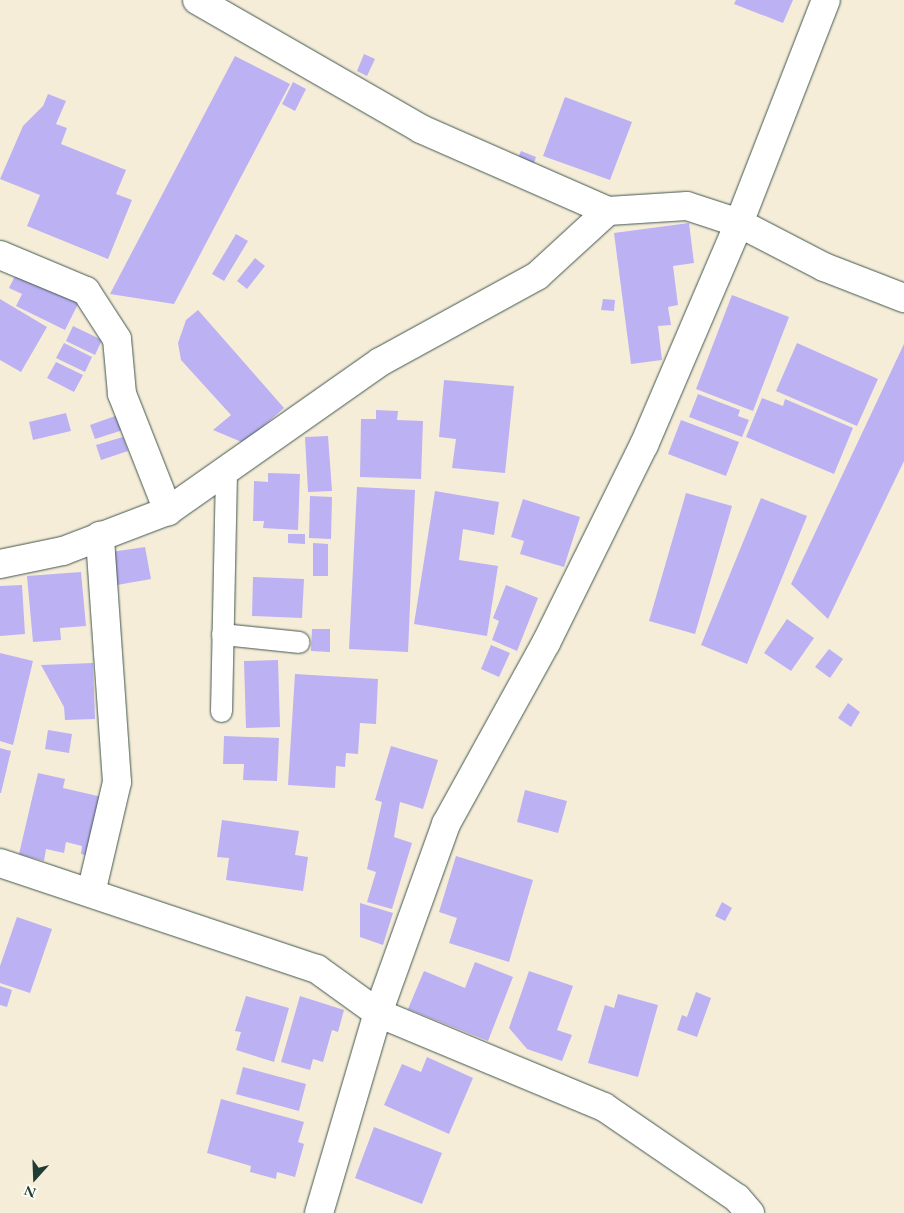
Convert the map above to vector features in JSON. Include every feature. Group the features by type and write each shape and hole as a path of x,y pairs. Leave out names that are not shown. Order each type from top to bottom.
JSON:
{"street":[{"path":"197,0 421,130 608,211 687,206 739,223 824,267 904,298"},
{"path":"319,1213 378,1013 446,824 546,643 644,445 739,223 826,0"},
{"path":"0,564 63,551 168,511 380,362 538,276 608,211"},
{"path":"0,255 86,291 117,339 122,394 168,511"},
{"path":"91,893 117,782 100,536"},
{"path":"0,863 317,969 378,1013 604,1107 737,1198 750,1213"}],"lane":[{"path":"221,711 226,470"},
{"path":"222,634 299,642"}],"building":[{"path":"736,0 793,0 783,23 734,4"},
{"path":"364,54 375,59 367,76 357,71"},
{"path":"235,56 290,84 174,304 110,294"},
{"path":"293,82 306,89 295,111 282,104"},
{"path":"48,94 66,101 56,124 67,128 61,144 126,170 116,194 132,200 108,259 27,226 40,195 0,179 23,126 43,106"},
{"path":"565,97 632,122 610,180 543,156"},
{"path":"521,151 536,157 533,166 517,160"},
{"path":"689,223 694,263 673,266 678,305 668,307 671,325 658,326 662,360 631,364 614,233"},
{"path":"236,234 248,241 224,281 212,274"},
{"path":"255,258 265,266 247,289 237,281"},
{"path":"18,270 80,300 65,330 16,306 22,294 9,288"},
{"path":"732,295 789,317 753,411 696,389"},
{"path":"0,299 47,327 21,372 0,360"},
{"path":"603,299 615,300 614,311 601,310"},
{"path":"198,310 284,408 244,443 213,430 231,415 181,360 178,343 186,320"},
{"path":"73,326 102,340 95,355 66,341"},
{"path":"64,343 92,357 85,372 56,358"},
{"path":"797,343 878,379 857,426 776,391"},
{"path":"904,344 904,461 828,619 791,584"},
{"path":"56,362 83,375 74,392 47,378"},
{"path":"444,380 514,386 505,473 452,468 456,439 439,437"},
{"path":"698,394 740,410 738,416 749,420 742,437 689,417"},
{"path":"762,398 783,406 785,399 853,428 834,474 746,437"},
{"path":"376,410 398,411 397,420 423,421 421,479 360,477 361,419 376,419"},
{"path":"66,413 71,431 33,440 29,422"},
{"path":"118,415 123,430 95,439 90,425"},
{"path":"681,420 739,442 726,476 668,454"},
{"path":"328,436 332,491 308,492 305,437"},
{"path":"123,437 128,451 101,460 96,445"},
{"path":"268,473 300,474 298,530 263,528 264,521 253,521 254,481 268,482"},
{"path":"357,487 415,490 408,652 349,649"},
{"path":"435,491 499,502 494,535 463,529 459,560 498,566 487,636 414,624"},
{"path":"686,493 732,506 695,634 649,621"},
{"path":"310,496 332,497 331,539 309,538"},
{"path":"761,498 807,516 747,664 701,645"},
{"path":"523,499 580,517 564,567 520,554 524,541 511,537"},
{"path":"288,534 305,534 305,544 288,543"},
{"path":"313,543 328,544 328,576 313,576"},
{"path":"145,547 151,579 117,585 111,552"},
{"path":"81,572 86,626 60,628 61,640 33,642 27,576"},
{"path":"253,577 304,579 302,618 252,616"},
{"path":"22,585 25,634 0,636 0,586"},
{"path":"506,585 538,598 517,651 492,640 499,621 493,618"},
{"path":"787,619 814,638 791,671 764,653"},
{"path":"312,629 330,629 330,652 311,651"},
{"path":"491,645 510,653 499,677 481,669"},
{"path":"829,649 843,659 830,678 815,667"},
{"path":"0,653 33,661 13,745 0,741"},
{"path":"278,660 280,727 246,728 244,661"},
{"path":"93,663 95,719 65,720 64,707 41,665"},
{"path":"295,674 378,679 376,724 360,723 358,754 346,753 345,767 336,766 335,788 288,785"},
{"path":"848,703 860,712 851,727 838,718"},
{"path":"48,730 72,734 69,753 45,749"},
{"path":"224,736 279,738 277,781 243,780 244,764 223,764"},
{"path":"391,746 438,760 423,809 400,802 394,837 412,843 392,909 367,902 376,872 367,869 382,802 375,800"},
{"path":"0,748 11,751 1,793 0,793"},
{"path":"38,773 65,779 63,788 102,797 89,856 81,854 82,846 66,842 64,853 46,849 44,861 19,854"},
{"path":"525,790 567,801 558,833 517,822"},
{"path":"222,820 299,831 295,855 308,857 303,891 226,880 229,858 217,857"},
{"path":"456,856 533,880 509,962 449,943 457,918 439,912"},
{"path":"722,902 732,908 725,921 715,916"},
{"path":"360,903 393,913 383,945 360,937"},
{"path":"17,917 52,929 30,993 0,983 0,966"},
{"path":"475,962 513,977 488,1041 408,1009 424,971 465,988"},
{"path":"529,971 573,986 557,1030 572,1035 562,1061 527,1049 509,1028"},
{"path":"0,986 12,990 7,1007 0,1005"},
{"path":"696,992 711,998 697,1037 677,1030 682,1015 687,1017"},
{"path":"618,994 658,1005 638,1077 588,1063 605,1005 614,1008"},
{"path":"246,996 289,1008 274,1062 236,1050 241,1032 235,1031"},
{"path":"300,996 344,1010 338,1032 332,1030 323,1062 313,1059 310,1070 281,1062"},
{"path":"427,1057 473,1078 449,1134 384,1105 402,1064 421,1072"},
{"path":"243,1067 306,1084 299,1111 236,1094"},
{"path":"221,1099 304,1122 298,1142 304,1144 295,1177 277,1172 276,1179 250,1172 251,1166 207,1153"},
{"path":"374,1127 442,1153 422,1204 355,1178"}]}
